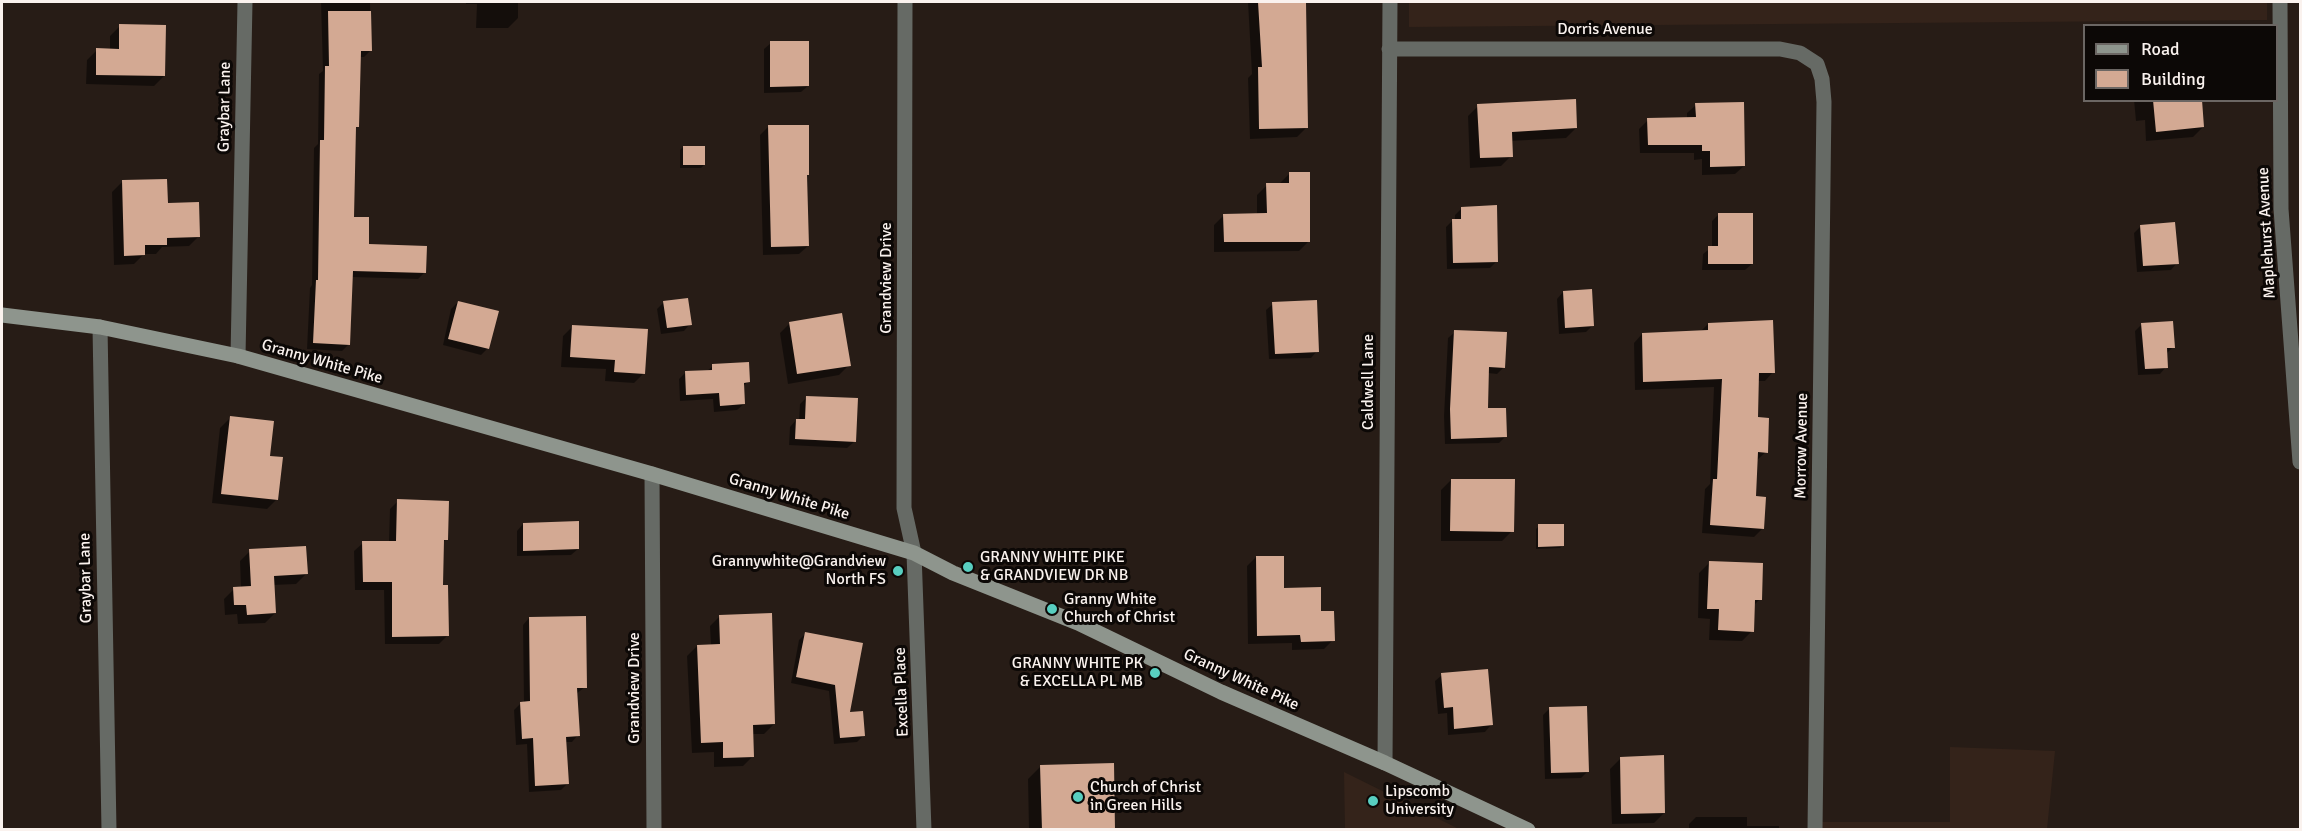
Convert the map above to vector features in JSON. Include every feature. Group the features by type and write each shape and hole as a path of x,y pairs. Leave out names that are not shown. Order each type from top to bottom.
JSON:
{"main road":[{"name":"Granny White Pike","path":"2,315 100,327 238,356 652,474 914,553 953,573 1078,622 1221,692 1385,763 1528,830"}],"street":[{"name":"Graybar Lane","path":"238,356 245,2"},
{"name":"Grandview Drive","path":"905,2 904,508 914,553"},
{"name":"Caldwell Lane","path":"1385,763 1390,2"},
{"name":"Maplehurst Avenue","path":"2280,2 2281,209 2301,462"},
{"name":"Dorris Avenue","path":"1389,49 1774,49 1800,53 1817,64"},
{"name":"Morrow Avenue","path":"1815,830 1824,102 1822,79 1817,64"},
{"name":"Graybar Lane","path":"100,327 108,830"},
{"name":"Grandview Drive","path":"652,474 654,830"},
{"name":"Excella Place","path":"914,553 924,830"}],"shaded area":[{"path":"1409,2 2267,2 2267,20 1409,27"},
{"path":"1950,747 2055,751 2047,829 1821,830 1821,822 1950,822"},
{"name":"Lipscomb University","path":"1344,772 1459,829 1345,829"}],"building":[{"path":"1258,2 1306,2 1308,128 1259,129 1258,67 1262,67"},
{"path":"328,11 371,11 372,51 361,51 354,217 369,217 369,244 427,246 426,273 353,271 350,345 313,343 316,280 318,280 320,140 324,140 325,66 329,66"},
{"path":"119,24 166,25 165,76 96,75 96,48 119,49"},
{"path":"770,41 809,41 809,86 770,87"},
{"path":"1576,99 1577,128 1512,132 1513,157 1480,158 1477,104"},
{"path":"1744,102 1745,166 1710,167 1710,151 1702,151 1702,145 1648,145 1647,118 1696,117 1695,103"},
{"path":"2153,102 2202,102 2204,127 2156,132"},
{"path":"768,125 809,125 809,175 807,175 809,246 771,247"},
{"path":"683,146 705,146 705,165 683,165"},
{"path":"1289,172 1310,172 1310,242 1224,242 1223,214 1267,213 1266,183 1289,183"},
{"path":"167,179 168,203 199,202 200,237 167,238 167,245 145,245 145,255 124,256 122,180"},
{"path":"1497,205 1498,262 1453,263 1452,219 1461,219 1461,207"},
{"path":"1718,213 1753,213 1753,264 1708,264 1708,246 1718,246"},
{"path":"2175,222 2179,264 2143,266 2140,225"},
{"path":"1592,289 1594,326 1565,328 1563,291"},
{"path":"688,298 692,325 667,328 663,301"},
{"path":"1317,300 1319,352 1275,354 1272,302"},
{"path":"458,301 499,311 489,349 448,339"},
{"path":"842,313 851,366 797,374 789,322"},
{"path":"1773,320 1775,373 1759,373 1758,417 1769,418 1768,453 1758,452 1756,496 1766,497 1764,529 1710,525 1713,479 1717,479 1722,379 1643,382 1642,333 1708,330 1708,323"},
{"path":"2173,321 2175,348 2167,348 2168,368 2145,369 2141,323"},
{"path":"572,325 648,329 645,374 614,372 615,360 570,357"},
{"path":"1454,330 1507,332 1505,368 1489,367 1488,408 1506,408 1507,437 1451,439 1450,409"},
{"path":"749,362 750,382 744,383 745,404 720,406 719,393 686,395 685,371 712,370 712,364"},
{"path":"806,396 858,398 856,442 795,439 796,419 805,419"},
{"path":"230,416 274,421 270,456 283,457 278,500 221,494"},
{"path":"1451,479 1515,479 1514,532 1450,531"},
{"path":"397,499 449,501 448,540 444,540 443,585 448,585 449,636 392,637 392,582 363,582 362,541 396,541"},
{"path":"579,521 579,549 523,551 523,523"},
{"path":"1538,524 1564,524 1564,546 1538,547"},
{"path":"306,546 308,574 274,576 276,613 247,615 246,605 234,605 233,587 251,586 249,549"},
{"path":"1256,556 1284,556 1284,588 1321,587 1321,611 1334,611 1335,641 1301,642 1300,635 1257,636"},
{"path":"1709,561 1763,563 1762,600 1755,600 1754,632 1718,630 1719,609 1707,609"},
{"path":"772,613 775,724 753,725 754,757 723,758 723,742 701,743 697,645 720,644 719,615"},
{"path":"586,616 587,688 577,688 580,736 566,737 569,784 535,786 533,738 522,739 520,702 530,701 529,617"},
{"path":"805,632 863,643 850,712 863,711 865,736 840,738 835,685 796,677"},
{"path":"1488,669 1493,725 1454,729 1453,707 1444,708 1441,673"},
{"path":"1587,706 1589,772 1551,773 1549,707"},
{"path":"1664,755 1665,813 1621,814 1620,757"},
{"name":"Church of Christ in Green Hills","path":"1114,763 1115,830 1042,830 1040,765"}],"place":[{"name":"GRANNY WHITE PIKE & GRANDVIEW DR NB","path":"968,567"},
{"name":"Grannywhite@Grandview North FS","path":"898,571"},
{"name":"Granny White Church of Christ","path":"1052,609"},
{"name":"GRANNY WHITE PK & EXCELLA PL MB","path":"1155,673"},
{"name":"Church of Christ in Green Hills","path":"1078,797"},
{"name":"Lipscomb University","path":"1373,801"}]}
